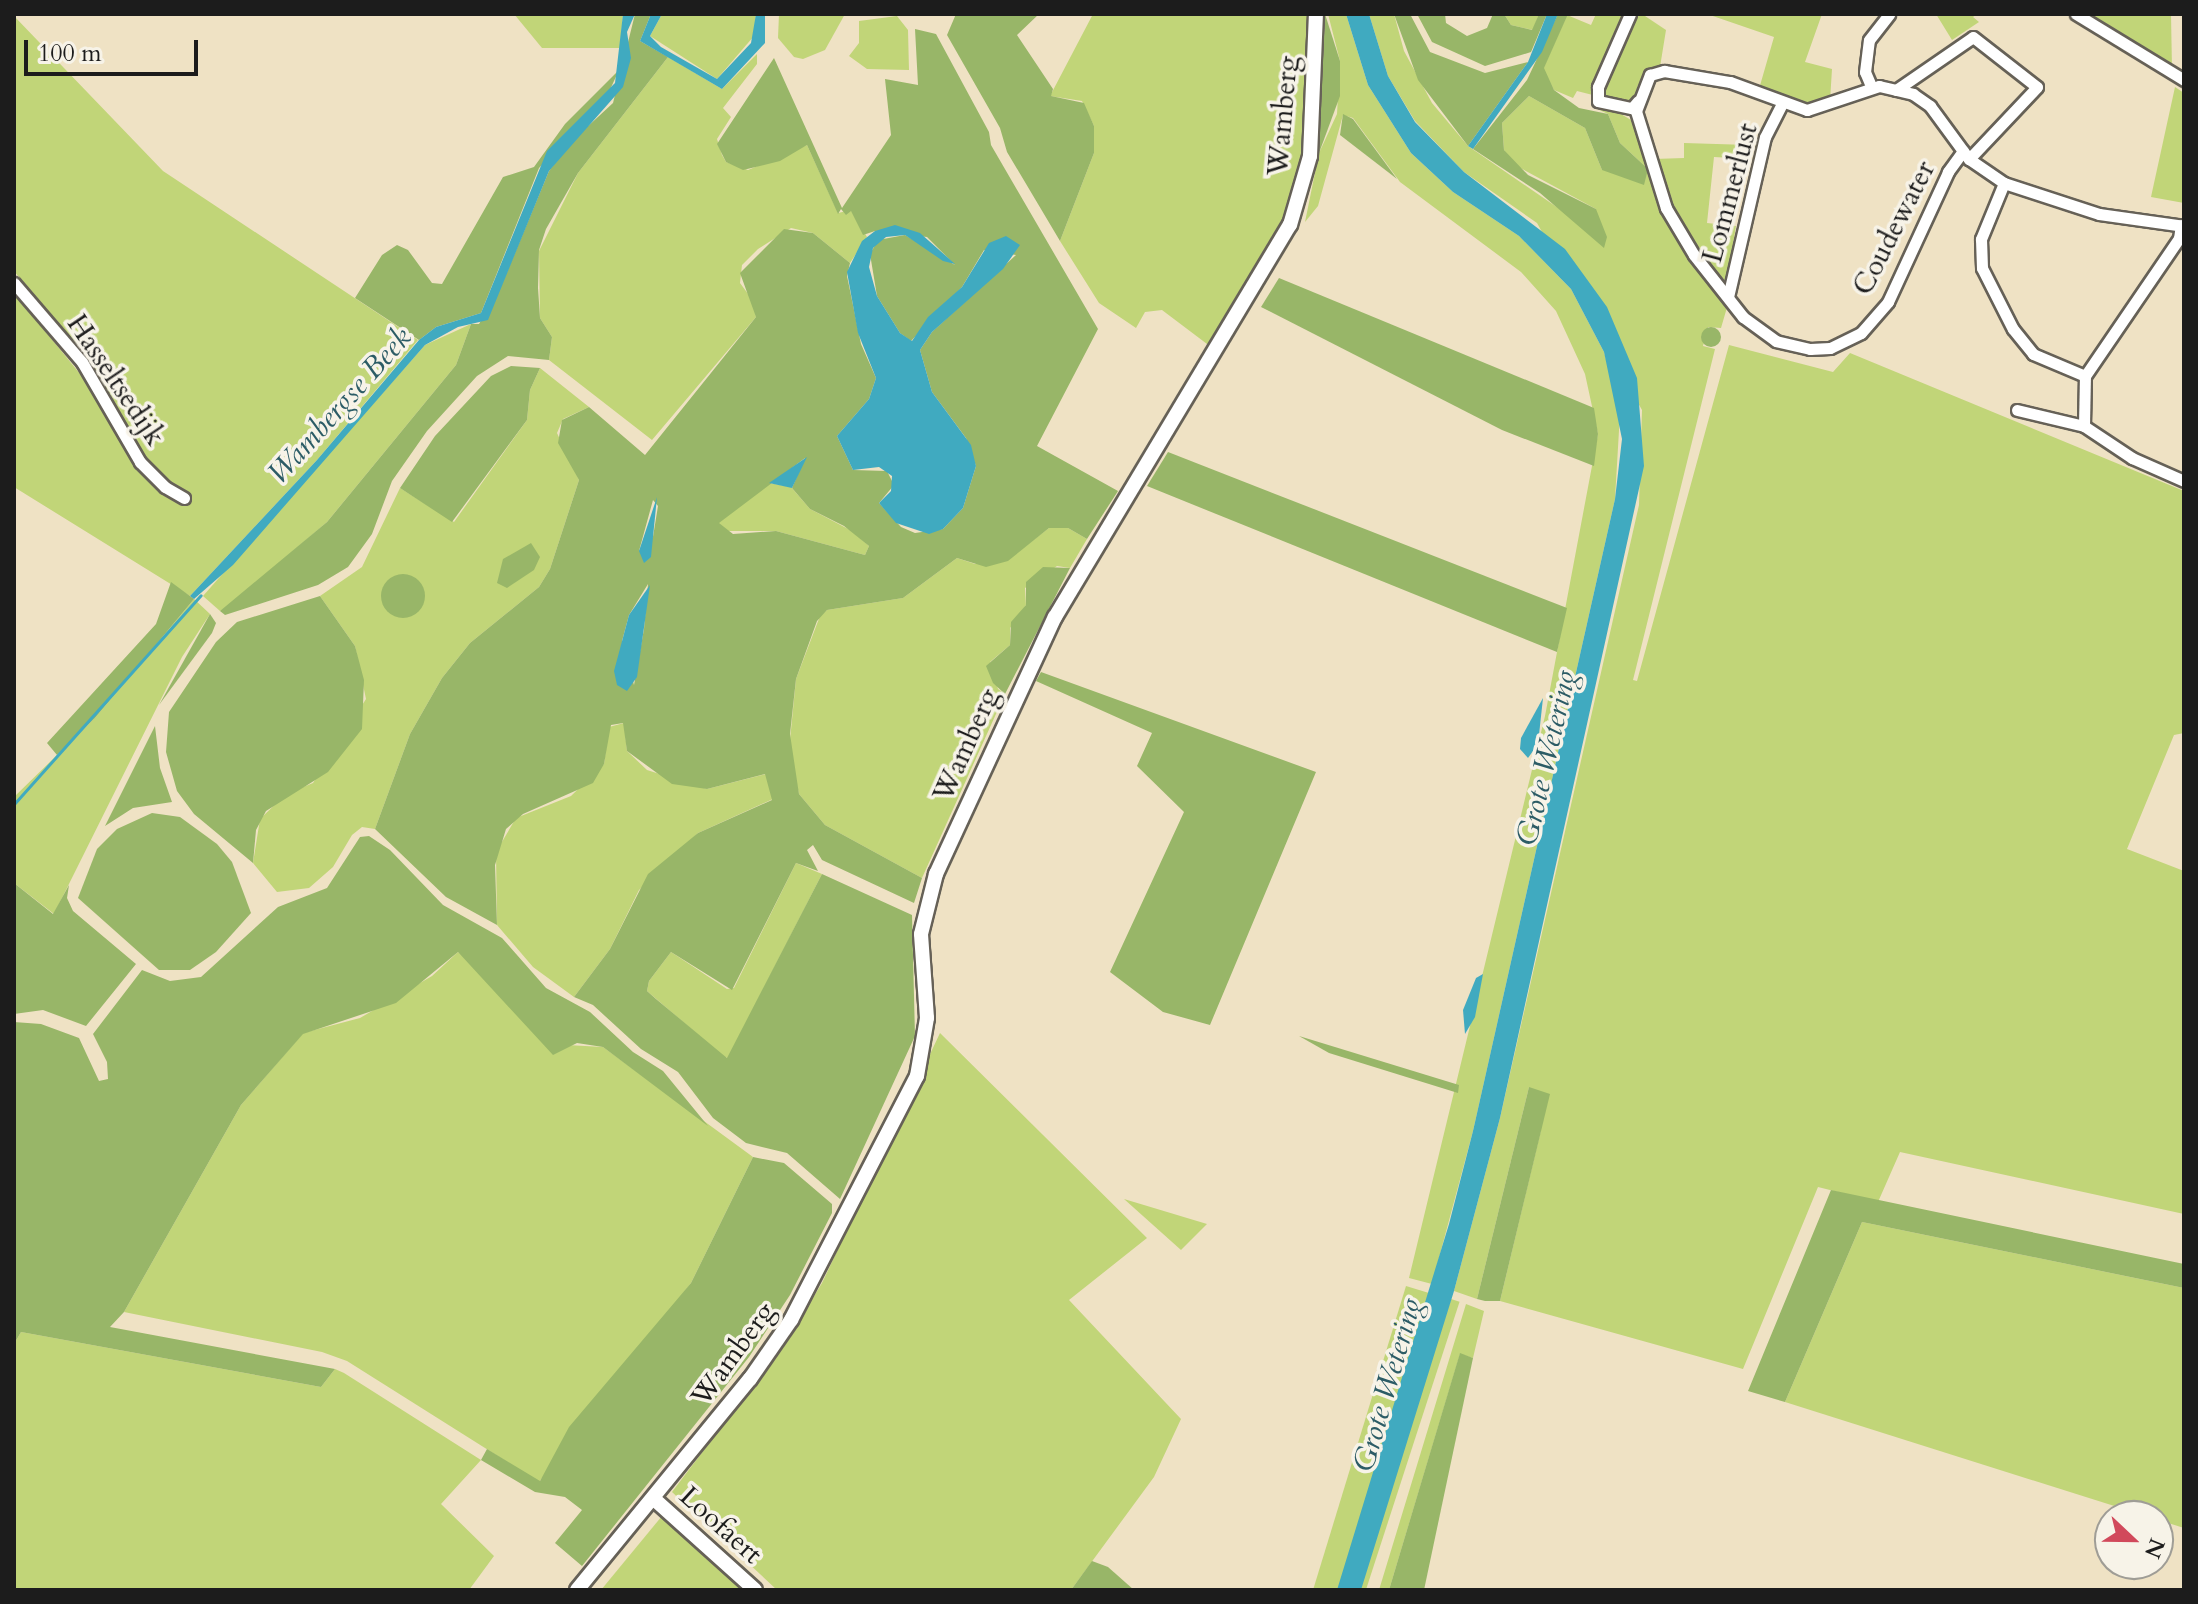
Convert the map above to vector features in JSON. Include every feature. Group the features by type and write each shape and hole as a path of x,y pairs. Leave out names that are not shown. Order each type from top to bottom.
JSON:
{"street":[{"name":"Wamberg","path":"656,1494 791,1320 917,1076 927,1018 921,934 936,874 1055,617 1290,225 1310,156 1316,14"},
{"path":"1630,14 1598,87 1598,101 1632,108 1638,101"},
{"path":"1871,86 1865,72 1869,40 1889,14"},
{"path":"2076,14 2184,80"},
{"name":"Coudewater","path":"1896,90 1973,37 2037,87 1966,155 1948,172 1888,302 1861,333 1830,348 1787,344 1743,317 1666,208 1636,111 1650,75 1683,71 1807,110 1871,86 1896,90 1913,94 1930,106 1966,155 2004,183 2099,214 2182,225 2179,238 2085,376"},
{"name":"Lommerlust","path":"1728,297 1765,137 1783,102"},
{"path":"2004,183 1981,239 1982,268 2013,329 2033,354 2085,376 2084,426"},
{"name":"Hasseltsedijk","path":"14,283 82,362 140,462 165,487 184,498"},
{"path":"2017,410 2084,426 2132,458 2184,481"},
{"name":"Loofaert","path":"577,1590 656,1494 755,1590"}],"green space":[{"path":"514,14 623,14 620,48 542,48"},
{"path":"635,14 651,14 640,41 668,57 578,173 546,229 539,250 538,288 540,318 552,337 549,360 508,356 477,376 427,431 392,481 372,534 348,567 318,585 225,615 220,611 327,522 456,365 471,324 479,324 502,284 549,171 571,142 613,103"},
{"path":"662,14 756,14 754,36 717,79 650,36"},
{"path":"779,14 845,14 825,50 803,59 794,57 778,38"},
{"path":"956,14 1039,14 1017,35 1053,89 1051,96 1084,103 1094,126 1094,153 1060,241 1007,152 1000,128 947,35"},
{"path":"1093,14 1314,14 1306,159 1291,214 1211,347 1162,310 1145,312 1136,328 1099,303 1060,241 1094,153 1094,126 1082,101 1050,96"},
{"path":"1325,14 1340,61 1340,96 1319,153"},
{"path":"1328,14 1346,14 1368,85 1411,153 1453,192 1519,236 1571,289 1604,352 1620,413 1615,499 1473,1131 1432,1284 1409,1278 1545,716 1598,434 1585,374 1556,311 1521,272 1400,182 1353,118 1343,115 1318,206 1305,222 1319,153 1337,114 1340,61"},
{"path":"1369,14 1394,14 1404,51 1432,103 1468,146 1561,210 1596,209 1513,164 1504,150 1502,123 1529,96 1585,128 1602,170 1648,169 1620,143 1608,114 1591,106 1611,108 1631,120 1659,199 1728,304 1721,328 1708,327 1703,346 1715,349 1633,680 1637,681 1729,345 1833,372 1850,353 2184,491 2184,733 2174,735 2127,849 2184,871 2184,1214 1900,1152 1878,1202 1818,1187 1743,1369 1500,1301 1541,1130 1529,1087 1477,1299 1454,1291 1500,1118 1639,505 1642,410 1537,223 1464,172 1415,121 1388,76"},
{"path":"1394,14 1410,14 1430,52 1485,73 1528,62 1468,146 1418,80"},
{"path":"1417,14 1445,14 1446,23 1467,36 1487,28 1493,14 1504,14 1511,25 1532,30 1539,14 1547,14 1531,52 1485,66 1432,42"},
{"path":"1504,14 1539,14 1533,30 1511,25"},
{"path":"1558,14 1568,14 1544,68 1554,90 1579,108 1608,114 1620,143 1648,169 1644,185 1602,170 1585,128 1529,96 1502,123 1504,150 1528,175 1596,209 1607,237 1604,248 1540,193 1473,149 1527,80"},
{"path":"1596,14 1642,14 1666,30 1660,67 1638,85 1632,105 1577,91 1573,98 1554,90 1543,69 1567,15 1591,25"},
{"path":"1707,14 1822,14 1805,62 1832,69 1830,101 1813,104 1759,89 1774,37"},
{"path":"1936,14 1977,14 1973,17 1979,22 1952,40"},
{"path":"2083,14 2171,14 2172,70"},
{"path":"14,16 163,171 418,340 317,460 190,596 14,487 14,293 85,380 136,467 176,497 182,489 153,473 65,334 14,271"},
{"path":"897,16 908,30 909,70 867,69 849,56 859,43 859,21"},
{"path":"915,29 936,34 989,132 991,145 1098,329 1037,446 1118,491 1087,539 1068,528 1049,528 1008,561 986,567 957,558 903,598 827,610 817,621 796,679 790,734 799,794 825,825 922,878 914,903 822,860 813,845 807,850 818,871 796,863 732,990 671,952 649,981 647,991 727,1058 822,874 912,915 915,1036 840,1199 787,1153 746,1143 713,1118 678,1072 641,1049 593,1005 574,997 610,949 648,874 698,833 772,800 765,774 707,789 672,784 627,751 623,723 611,725 604,764 593,783 523,814 506,829 495,865 497,925 446,897 375,829 410,734 442,678 470,643 539,587 550,569 579,480 558,443 562,420 589,407 645,455 756,317 740,273 784,229 813,233 850,263 847,276 861,344 876,378 869,399 837,436 853,470 887,471 894,485 879,503 901,527 915,533 943,529 963,508 976,466 966,438 932,392 920,350 932,332 1016,255 984,250 962,287 911,341 900,333 877,296 870,254 878,240 905,235 955,265 927,237 875,231 863,235 851,211 846,215 841,209 838,214 807,145 780,161 743,170 726,162 717,144 774,58 842,208 891,135 885,79 918,85","holes":["805,458 792,488 810,509 844,526 869,546 865,555 776,531 733,534 719,523","653,500 658,506 653,537 639,551","648,584 634,685 622,641 629,615"]},
{"path":"757,54 757,64 723,108 731,117 717,139 726,162 748,170 807,145 838,213 851,210 867,237 850,263 813,233 791,228 758,249 742,265 740,283 754,302 756,317 652,440 549,360 552,337 540,318 539,251 578,173 668,57 722,89"},
{"path":"619,70 608,94 539,168 481,313 436,327 419,340 355,298 382,255 397,245 408,250 432,283 442,284 503,177 534,167 565,124"},
{"path":"2175,87 2184,93 2184,203 2151,197"},
{"path":"1343,114 1353,119 1397,179 1340,135"},
{"path":"1684,143 1749,145 1749,159 1714,157 1707,223 1736,226 1726,287 1680,223 1654,159 1684,158"},
{"path":"1279,278 1594,408 1598,434 1594,466 1502,430 1261,307"},
{"path":"471,324 456,365 327,522 220,611 203,596 425,345"},
{"path":"1711,327 1718,330 1721,337 1718,344 1711,347 1704,344 1701,337 1704,330"},
{"path":"511,366 540,368 530,390 527,420 452,522 400,488 435,436 491,376"},
{"path":"540,368 589,407 563,419 557,433 579,480 550,569 539,587 470,643 442,678 410,734 375,829 362,827 352,835 333,867 309,888 277,892 253,863 260,819 286,794 313,783 366,699 355,646 320,596 362,567 400,488 454,522 527,420 530,390"},
{"path":"1168,452 1567,608 1557,652 1147,486"},
{"path":"769,483 791,487 810,509 852,531 869,546 865,555 776,531 725,531 718,523"},
{"path":"1049,528 1068,528 1087,539 1070,568 1057,566 1025,588 1026,605 1010,628 1010,645 990,662 998,689 1005,694 922,878 825,825 799,794 789,750 796,679 820,616 827,610 903,598 957,558 975,564 1019,551"},
{"path":"531,543 540,557 534,570 507,588 497,583 503,559"},
{"path":"1043,567 1070,568 1005,694 993,683 986,666 1010,645 1011,622 1026,605 1026,582"},
{"path":"403,574 418,581 425,596 418,611 403,618 388,611 381,596 388,581"},
{"path":"171,582 194,599 95,718 57,755 47,743 156,624"},
{"path":"320,596 355,646 364,680 362,729 328,772 266,811 256,830 253,863 194,814 177,791 166,752 169,712 216,642 237,622"},
{"path":"194,599 210,614 182,657 54,914 14,883 14,797 95,718"},
{"path":"210,614 216,623 212,633 159,705"},
{"path":"1041,672 1316,772 1210,1025 1163,1012 1110,972 1184,812 1137,766 1152,733 1036,681"},
{"path":"624,723 627,751 647,770 707,789 766,774 773,799 698,833 639,890 610,949 574,997 533,967 497,925 496,852 516,818 571,796 604,764 609,727"},
{"path":"155,726 160,768 172,802 133,808 105,826"},
{"path":"152,813 180,817 217,844 232,862 251,913 216,952 190,970 159,970 78,898 97,849 117,829"},
{"path":"369,836 390,850 443,905 502,938 546,988 590,1012 633,1052 663,1071 708,1126 603,1047 577,1043 553,1055 458,952 396,1003 303,1034 241,1105 124,1312 110,1327 335,1369 321,1387 21,1332 14,1344 14,1022 41,1024 79,1038 99,1081 108,1079 107,1062 93,1034 142,970 170,981 201,977 278,907 327,888 360,837"},
{"path":"796,863 822,874 728,1058 724,1057 647,991 649,981 671,952 727,989 734,988"},
{"path":"14,883 53,914 69,885 67,898 73,911 136,964 86,1026 43,1010 14,1014"},
{"path":"458,952 567,1045 603,1047 753,1157 691,1283 539,1482 347,1361 322,1352 124,1312 241,1105 303,1033 360,1018 432,976"},
{"path":"940,1033 1147,1238 1069,1300 1181,1419 1154,1477 1071,1590 777,1590 672,1492 786,1342 822,1283"},
{"path":"1299,1036 1459,1085 1458,1093 1329,1053"},
{"path":"1529,1087 1550,1094 1500,1301 1485,1301 1477,1299"},
{"path":"753,1157 784,1163 832,1204 832,1213 790,1295 749,1357 582,1566 555,1543 582,1510 565,1497 535,1492 481,1460 487,1449 540,1481 569,1427 691,1283"},
{"path":"1831,1190 2184,1264 2184,1288 1862,1222 1785,1402 1748,1391"},
{"path":"1124,1199 1207,1224 1181,1250"},
{"path":"1862,1222 2184,1288 2184,1528 2174,1525 2174,1500 2095,1500 1785,1402"},
{"path":"1406,1286 1429,1293 1338,1590 1313,1590"},
{"path":"1451,1299 1460,1302 1366,1590 1357,1589"},
{"path":"1466,1304 1484,1311 1473,1358 1460,1354 1389,1590 1379,1590"},
{"path":"21,1332 321,1387 335,1369 344,1373 481,1460 441,1504 494,1556 469,1590 14,1590 14,1344"},
{"path":"1460,1353 1473,1358 1424,1590 1389,1590"},
{"path":"662,1516 671,1522 745,1590 601,1590"},
{"path":"1092,1561 1108,1567 1134,1590 1071,1590"}],"water":[{"path":"623,14 635,14 627,32 631,58 623,87 549,171 488,320 458,327 425,345 233,565 194,599 190,596 317,460 419,340 436,327 481,313 547,151 615,83"},
{"path":"651,14 662,14 650,36 661,47 717,79 751,43 756,14 765,14 765,43 722,89 640,41"},
{"path":"1346,14 1369,14 1388,76 1415,122 1464,172 1565,249 1607,307 1637,378 1644,466 1500,1118 1454,1291 1361,1590 1337,1590 1449,1224 1473,1131 1615,499 1622,439 1604,352 1571,289 1519,236 1453,192 1411,153 1368,85"},
{"path":"1547,14 1558,14 1542,52 1473,149 1468,146 1528,62"},
{"path":"895,225 920,233 955,264 943,261 905,235 886,237 873,248 869,267 877,296 900,333 912,341 928,317 962,287 989,243 1006,236 1020,245 1003,269 932,332 920,350 932,392 971,445 976,466 963,508 943,529 929,534 896,523 879,503 891,491 892,476 879,467 853,470 837,436 869,399 876,378 858,333 847,272 862,241 875,231"},
{"path":"807,457 792,488 769,483"},
{"path":"657,497 651,557 644,563 639,551"},
{"path":"650,585 637,677 627,691 617,685 614,671 629,615"},
{"path":"1543,698 1538,744 1528,758 1520,749 1521,738"},
{"path":"1483,974 1475,1017 1465,1034 1463,1010 1476,978"}],"waterway":[{"name":"Wambergse Beek","path":"14,804 201,595"}],"water label":[{"name":"Grote Wetering","path":"1547,758"},
{"name":"Grote Wetering","path":"1388,1385"}]}
